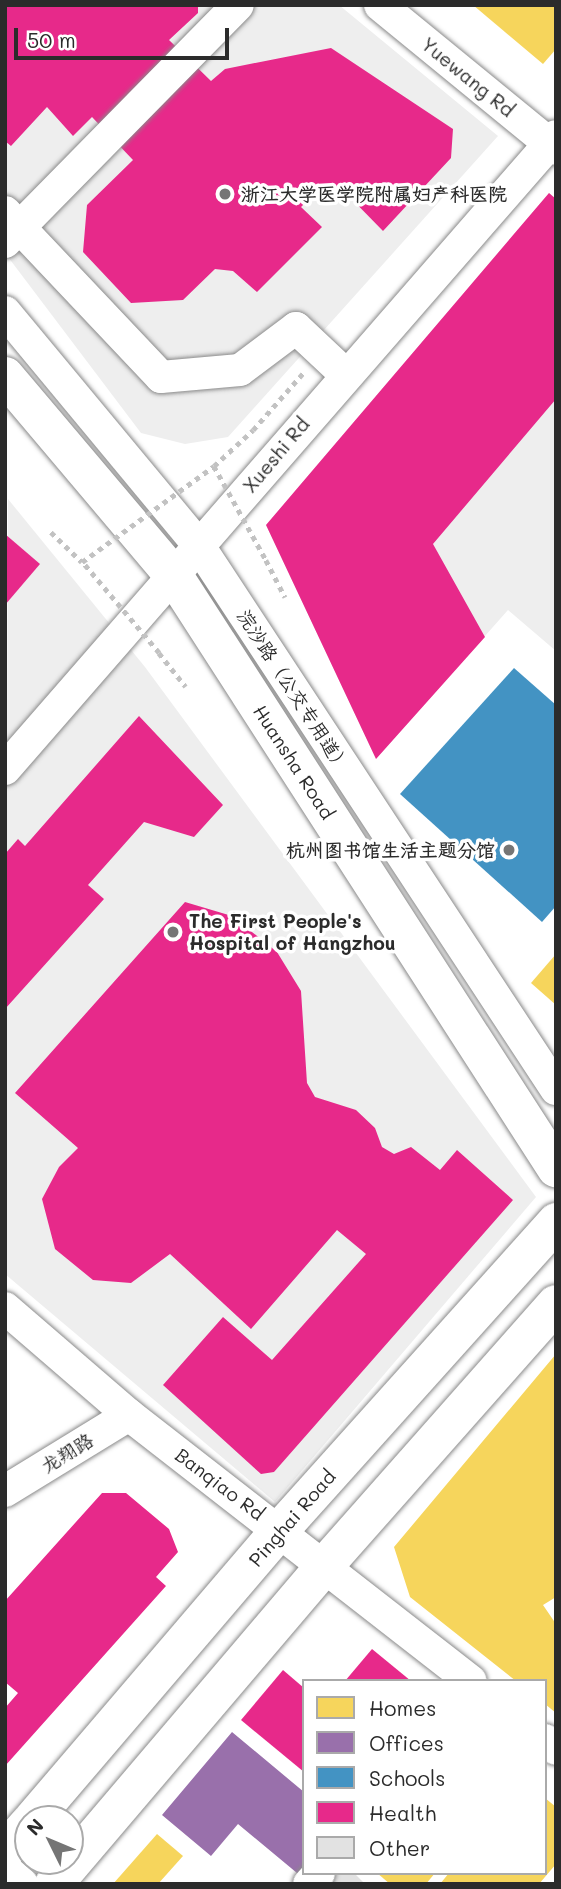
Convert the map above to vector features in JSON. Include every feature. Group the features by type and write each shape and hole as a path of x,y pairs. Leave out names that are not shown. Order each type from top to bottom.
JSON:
{"main road":[{"name":"Huansha Road","path":"5,376 174,576 556,1168"},
{"name":"Pinghai Road","path":"45,1805 280,1530 556,1222"},
{"path":"54,1884 326,1564 556,1304"}],"street":[{"path":"238,5 9,228 161,377 240,370 296,328 345,374"},
{"name":"Yuewang Rd","path":"380,5 553,143"},
{"name":"Xueshi Rd","path":"5,769 199,547 345,374 553,143"},
{"name":"浣沙路（公交专用道）","path":"5,312 199,547 556,1089"},
{"name":"Banqiao Rd","path":"5,1308 128,1415 326,1564 469,1679"},
{"name":"龙翔路","path":"5,1491 128,1415"},
{"path":"5,1868 22,1884"}],"path":[{"path":"82,562 214,466 253,430 321,352"},
{"path":"214,466 285,597"},
{"path":"51,532 82,562 186,687"}],"shaded area":[{"name":"浙江大学医学院附属妇产科医院","path":"5,5 339,5 498,136 228,437 185,444 141,433 5,253"},
{"path":"549,193 556,199 556,651 508,610 376,759 266,525"},
{"name":"The First People's Hospital of Hangzhou","path":"8,499 145,667 536,1197 275,1502 5,1274"}],"building: Homes":[{"path":"473,5 556,5 556,49 543,64"},
{"path":"556,954 556,1005 531,983"},
{"path":"556,1354 556,1597 543,1605 556,1624 556,1713 547,1706 547,1679 513,1679 410,1597 394,1547"},
{"path":"547,1800 556,1807 556,1864 547,1875"},
{"path":"157,1834 183,1856 158,1884 113,1884"},
{"path":"379,1875 433,1875 426,1884 390,1884"},
{"path":"447,1875 547,1875 539,1884 440,1884"}],"building: Offices":[{"path":"232,1732 302,1790 303,1878 238,1824 211,1856 162,1815"}],"building: Schools":[{"name":"杭州图书馆生活主题分馆","path":"514,668 556,705 556,906 542,922 400,794"}],"building: Health":[{"path":"5,5 198,5 198,13 169,40 211,81 225,69 331,48 453,129 451,158 383,231 339,186 326,196 308,200 301,207 322,227 257,292 233,271 215,269 183,300 131,303 83,252 87,205 133,160 92,117 73,136 47,107 11,146 5,141"},
{"path":"549,193 556,199 556,399 433,544 485,637 376,759 266,525"},
{"path":"5,534 40,564 5,605"},
{"path":"139,716 223,805 194,837 144,822 88,885 104,899 5,1009 5,854 18,839 25,846"},
{"path":"185,902 232,916 277,952 301,991 307,1083 315,1097 356,1110 375,1128 382,1147 394,1154 411,1147 440,1170 457,1150 513,1200 274,1472 261,1474 163,1385 223,1317 272,1360 366,1254 337,1230 251,1329 170,1254 131,1283 93,1280 55,1249 42,1199 59,1167 78,1148 15,1093"},
{"path":"102,1493 126,1493 169,1529 178,1552 156,1577 166,1586 5,1766 5,1708 18,1693 5,1682 5,1601"},
{"path":"372,1649 409,1679 347,1679"},
{"path":"283,1670 302,1686 302,1770 241,1720"}],"building: Other":[{"path":"326,1875 356,1875 365,1884 319,1884"}],"place":[{"name":"浙江大学医学院附属妇产科医院","path":"225,194"},
{"name":"杭州图书馆生活主题分馆","path":"509,850"},
{"name":"The First People's Hospital of Hangzhou","path":"173,932"}]}
